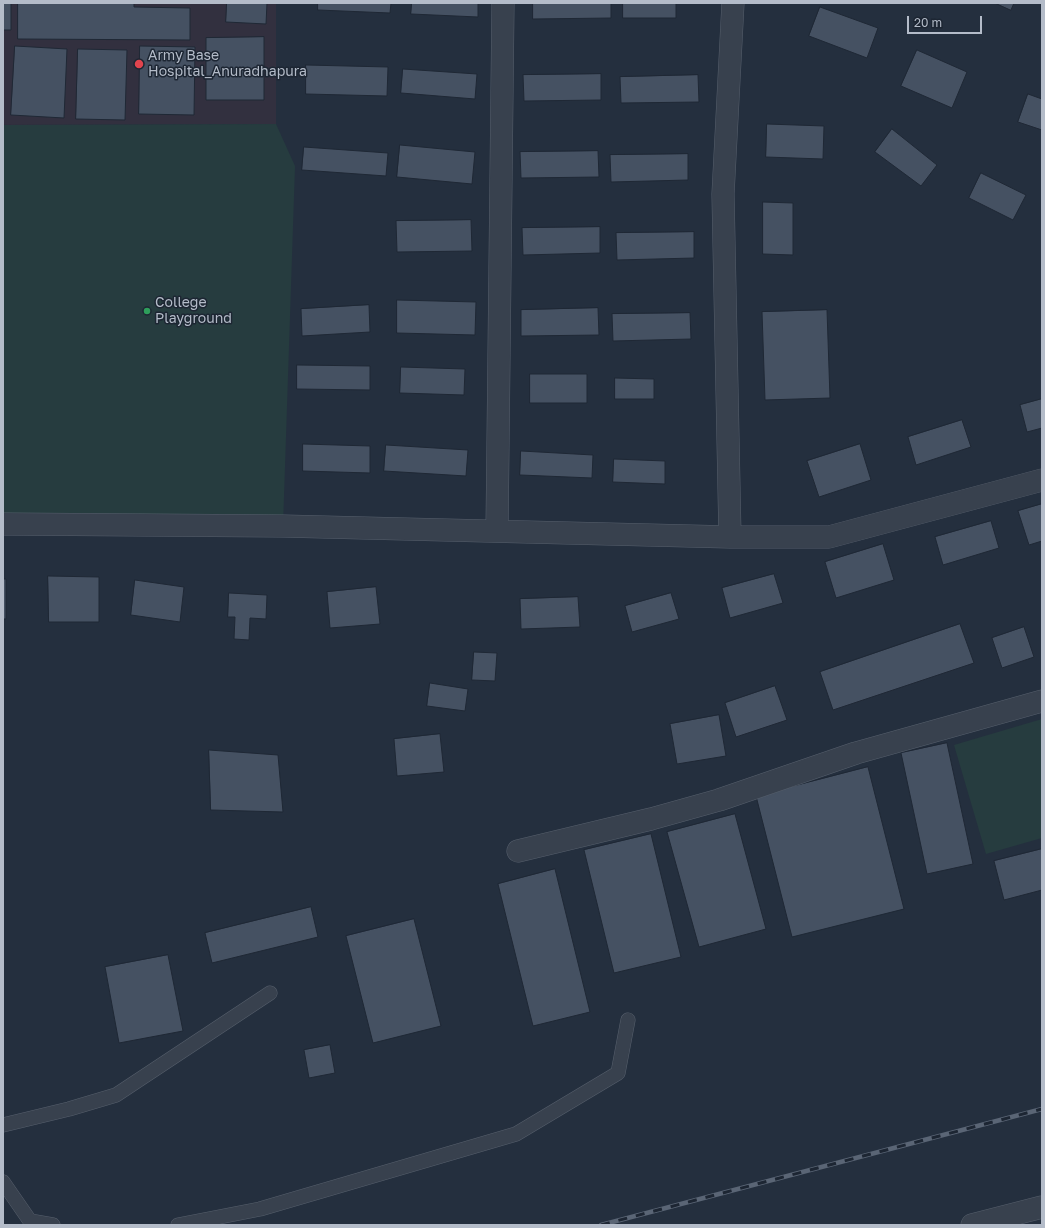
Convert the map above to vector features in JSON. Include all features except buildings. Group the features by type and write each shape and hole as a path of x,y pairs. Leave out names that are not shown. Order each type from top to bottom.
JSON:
{"street":[{"path":"497,531 503,3"},
{"path":"730,537 724,194 733,3"},
{"path":"3,524 283,526 730,537 829,537 1042,480"},
{"path":"518,851 651,820 719,800 863,750 1042,702"},
{"path":"972,1225 1042,1207"}],"lane":[{"path":"3,1125 69,1109 116,1095 270,992"},
{"path":"178,1225 260,1209 516,1134 618,1073 628,1020"},
{"path":"3,1182 30,1221 52,1225"}],"shaded area":[{"name":"Army Base Hospital_Anuradhapura","path":"3,3 276,3 276,124 3,125"}],"green space":[{"name":"College Playground","path":"276,124 295,166 283,526 3,524 3,125"},
{"path":"1042,719 1042,838 986,854 954,745"}],"railway":[{"path":"601,1225 1042,1109"}],"place":[{"name":"Army Base Hospital_Anuradhapura","path":"139,64"},
{"name":"College Playground","path":"147,311"}]}
